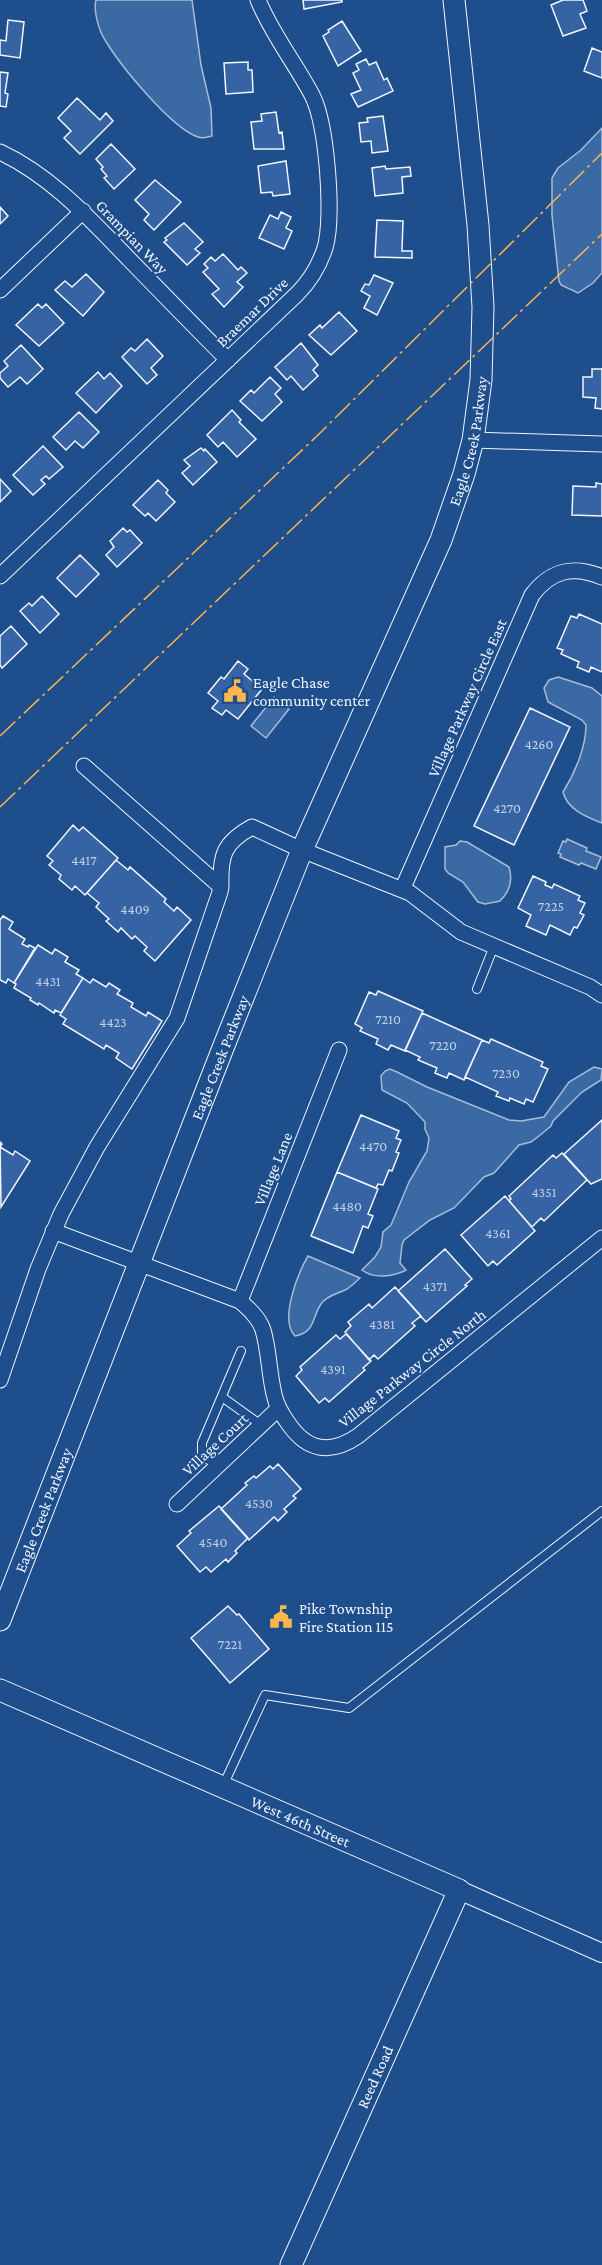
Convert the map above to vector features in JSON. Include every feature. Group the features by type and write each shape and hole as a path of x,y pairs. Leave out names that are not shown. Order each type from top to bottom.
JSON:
{"main road":[{"name":"Eagle Creek Parkway","path":"0,1620 302,850 441,540 459,490 473,440 481,380 483,307 479,236 454,0"},
{"name":"West 46th Street","path":"0,1690 459,1890"},
{"name":"Reed Road","path":"291,2265 459,1890"}],"street":[{"name":"Braemar Drive","path":"0,576 307,283 322,256 329,227 325,136 320,115 312,95 265,17 258,0"},
{"name":"Grampian Way","path":"0,152 40,175 82,211 228,360"},
{"path":"0,290 82,211"},
{"path":"473,440 602,444"},
{"name":"Village Parkway Circle East","path":"402,890 532,596 547,579 561,573 583,570 602,577"},
{"path":"84,766 221,887"},
{"path":"0,1380 53,1231 88,1161 177,1018 221,887 222,856 230,843 249,828 252,827 302,850 402,890 419,899 440,918 461,932 590,987 602,995"},
{"name":"Village Lane","path":"240,1301 339,1050"},
{"path":"53,1231 240,1301"},
{"name":"Village Parkway Circle North","path":"240,1301 255,1315 263,1332 278,1409 298,1437 315,1447 331,1448 351,1441 602,1238"},
{"name":"Village Court","path":"177,1504 278,1409"},
{"name":"West 46th Street","path":"459,1890 602,1953"}],"lane":[{"path":"477,989 494,946"},
{"path":"217,1467 202,1454 202,1443 241,1351"},
{"path":"222,1397 261,1425"},
{"path":"223,1787 265,1695 349,1708 602,1511"}],"water":[{"path":"96,0 192,0 201,65 211,108 212,136 200,138 174,122 134,79 103,36 96,15"},
{"path":"602,128 602,273 593,283 578,293 561,285 559,281 552,215 552,178 558,168 581,150"},
{"path":"558,677 592,688 602,696 602,823 573,808 563,792 579,760 586,725 582,720 548,702 544,688 549,680"},
{"path":"274,697 289,709 266,738 251,726"},
{"path":"567,839 601,857 596,869 560,857 561,854 558,853 563,841 566,842"},
{"path":"460,841 467,842 509,867 511,877 509,886 500,901 485,904 478,902 463,882 445,869 445,847 456,845"},
{"path":"594,1067 602,1069 601,1080 582,1092 553,1121 551,1126 531,1142 519,1145 494,1173 484,1177 454,1208 430,1220 404,1240 400,1263 406,1270 383,1276 372,1275 362,1270 381,1247 383,1232 391,1225 409,1182 427,1151 429,1138 425,1122 407,1103 382,1090 381,1076 385,1071 390,1069 427,1087 509,1120 521,1121 544,1117 569,1082"},
{"path":"308,1256 360,1278 347,1289 323,1301 310,1328 295,1336 291,1329 289,1308 295,1285"}],"building":[{"path":"303,0 342,0 342,2 304,9"},
{"path":"563,0 583,0 587,11 580,14 586,28 563,36 551,5"},
{"path":"8,20 24,22 20,58 0,55 0,40 6,41"},
{"path":"342,21 361,51 338,66 323,36"},
{"path":"592,48 602,52 602,78 584,71"},
{"path":"366,59 369,65 376,62 384,80 387,78 393,91 358,107 351,94 361,90 353,73 359,70 356,64"},
{"path":"248,62 248,70 252,70 253,92 226,94 224,63"},
{"path":"0,72 8,73 5,93 8,94 6,107 0,106"},
{"path":"77,98 100,120 106,113 113,121 80,154 64,138 71,131 58,118"},
{"path":"276,112 284,149 254,149 251,122 262,121 261,114"},
{"path":"383,116 388,151 372,153 371,141 361,142 359,123 368,122 367,118"},
{"path":"111,144 135,169 114,189 104,178 107,176 96,159"},
{"path":"286,161 290,194 273,196 272,192 261,193 258,166"},
{"path":"385,166 386,169 410,167 411,176 402,177 403,193 375,196 372,168"},
{"path":"155,180 181,202 154,230 144,220 149,214 135,200"},
{"path":"0,207 8,216 0,224"},
{"path":"281,212 291,217 286,228 292,231 284,249 259,238 270,215 278,219"},
{"path":"377,220 403,221 402,251 412,251 412,258 375,257"},
{"path":"184,223 203,242 195,249 200,253 187,265 164,242 167,240 165,238"},
{"path":"223,254 238,270 241,267 247,273 237,282 243,287 224,307 212,294 219,289 203,272 208,268 204,264 211,257 215,261"},
{"path":"86,274 104,292 83,316 55,290 65,281 72,287"},
{"path":"374,275 393,283 377,315 364,308 370,296 361,291 365,284 369,285"},
{"path":"38,304 42,308 46,304 64,323 39,346 16,325"},
{"path":"339,312 357,331 331,355 309,335 320,325 322,328"},
{"path":"147,339 163,356 151,368 157,375 147,384 122,357 131,348 135,351"},
{"path":"301,343 318,365 313,370 318,376 303,390 291,376 287,380 275,367"},
{"path":"21,345 43,369 27,384 20,377 8,387 0,378 0,373 8,366 4,361"},
{"path":"592,369 602,369 602,409 595,408 596,398 583,397 583,377 592,377"},
{"path":"98,372 104,379 110,373 122,386 96,413 76,393"},
{"path":"270,377 281,388 275,394 282,402 262,421 240,401 251,390 254,393"},
{"path":"232,410 241,420 239,422 256,439 237,457 223,442 218,447 207,435"},
{"path":"79,412 99,432 83,448 75,441 66,450 53,437"},
{"path":"43,446 63,467 49,479 46,476 41,480 45,484 33,495 13,475"},
{"path":"201,448 204,451 205,449 217,462 193,485 182,473 190,466 184,460"},
{"path":"0,479 11,491 0,502"},
{"path":"158,480 175,502 156,521 148,513 145,516 133,505"},
{"path":"596,483 602,484 602,516 572,515 573,486 596,487"},
{"path":"123,528 127,532 130,530 142,543 117,567 106,555 114,547 110,541"},
{"path":"80,555 99,574 76,597 57,578"},
{"path":"42,596 59,614 40,633 20,611 29,603 32,606"},
{"path":"579,614 602,624 602,672 591,667 589,672 577,667 579,662 561,654 563,650 557,648 571,616 577,618"},
{"path":"11,626 27,644 2,668 0,665 0,636"},
{"name":"Eagle Chase community center","path":"238,661 248,669 244,674 262,689 238,719 226,710 222,715 212,708 218,701 208,693 221,677 224,679"},
{"path":"530,708 570,727 514,845 474,826"},
{"path":"73,825 79,831 83,827 118,858 85,895 75,886 72,890 59,879 61,875 49,865 53,861 47,856"},
{"path":"116,860 128,870 130,867 166,899 164,902 174,911 177,907 191,920 155,961 144,951 147,947 135,936 132,939 121,928 118,932 106,921 109,919 96,907 99,903 87,893"},
{"path":"533,876 546,882 545,885 552,888 554,884 580,896 578,900 585,903 580,913 584,915 570,935 550,925 546,935 526,926 531,915 518,908"},
{"path":"3,916 13,922 9,929 25,939 22,944 35,948 14,983 8,979 6,983 0,980 0,920"},
{"path":"38,945 52,954 55,949 68,957 65,962 79,970 76,974 83,978 61,1013 55,1010 54,1013 39,1003 38,1005 14,988 16,984 14,983"},
{"path":"83,978 90,983 93,979 106,987 109,983 120,990 117,994 133,1003 131,1007 146,1016 148,1012 162,1021 132,1069 116,1058 119,1053 106,1045 104,1049 63,1024 66,1019 60,1015"},
{"path":"378,991 423,1011 405,1051 391,1045 388,1050 376,1044 378,1039 360,1031 362,1028 355,1024 369,992 376,995"},
{"path":"422,1013 482,1040 464,1080 449,1073 447,1078 435,1073 437,1068 418,1060 420,1057 405,1050"},
{"path":"491,1039 543,1062 541,1066 548,1069 533,1102 526,1099 524,1104 510,1098 509,1101 496,1096 498,1092 465,1077 482,1040 489,1043"},
{"path":"361,1115 399,1131 396,1138 401,1140 392,1171 389,1170 383,1185 378,1184 376,1188 337,1172"},
{"path":"602,1120 602,1179 591,1184 564,1154"},
{"path":"0,1147 13,1155 15,1151 30,1161 1,1207"},
{"path":"562,1153 587,1180 544,1221 541,1218 532,1227 509,1201 511,1199 509,1196 553,1155 556,1158"},
{"path":"337,1172 378,1189 368,1214 373,1216 368,1228 363,1226 353,1253 311,1236"},
{"path":"505,1196 535,1231 497,1265 493,1261 488,1266 461,1235"},
{"path":"445,1249 472,1279 426,1322 398,1291"},
{"path":"395,1287 421,1316 412,1323 415,1326 378,1359 374,1355 369,1360 345,1332 351,1326 348,1322 369,1304 372,1308"},
{"path":"346,1334 371,1361 363,1368 365,1370 329,1402 325,1398 319,1403 296,1376 302,1370 300,1367 336,1335 340,1339"},
{"path":"278,1464 301,1489 293,1496 296,1498 284,1509 287,1512 278,1521 274,1517 249,1540 221,1509 247,1485 245,1483 254,1476 256,1478 270,1466 273,1469"},
{"path":"219,1506 248,1538 228,1562 226,1559 211,1572 206,1567 200,1572 177,1546 191,1533 189,1531"},
{"path":"228,1606 237,1615 239,1614 269,1649 230,1683 191,1638"}],"power":[{"path":"0,736 317,436 602,153"},
{"path":"0,807 602,234"}],"place":[{"name":"Eagle Chase community center","path":"235,691"},
{"name":"Pike Township Fire Station 115","path":"281,1617"}]}
